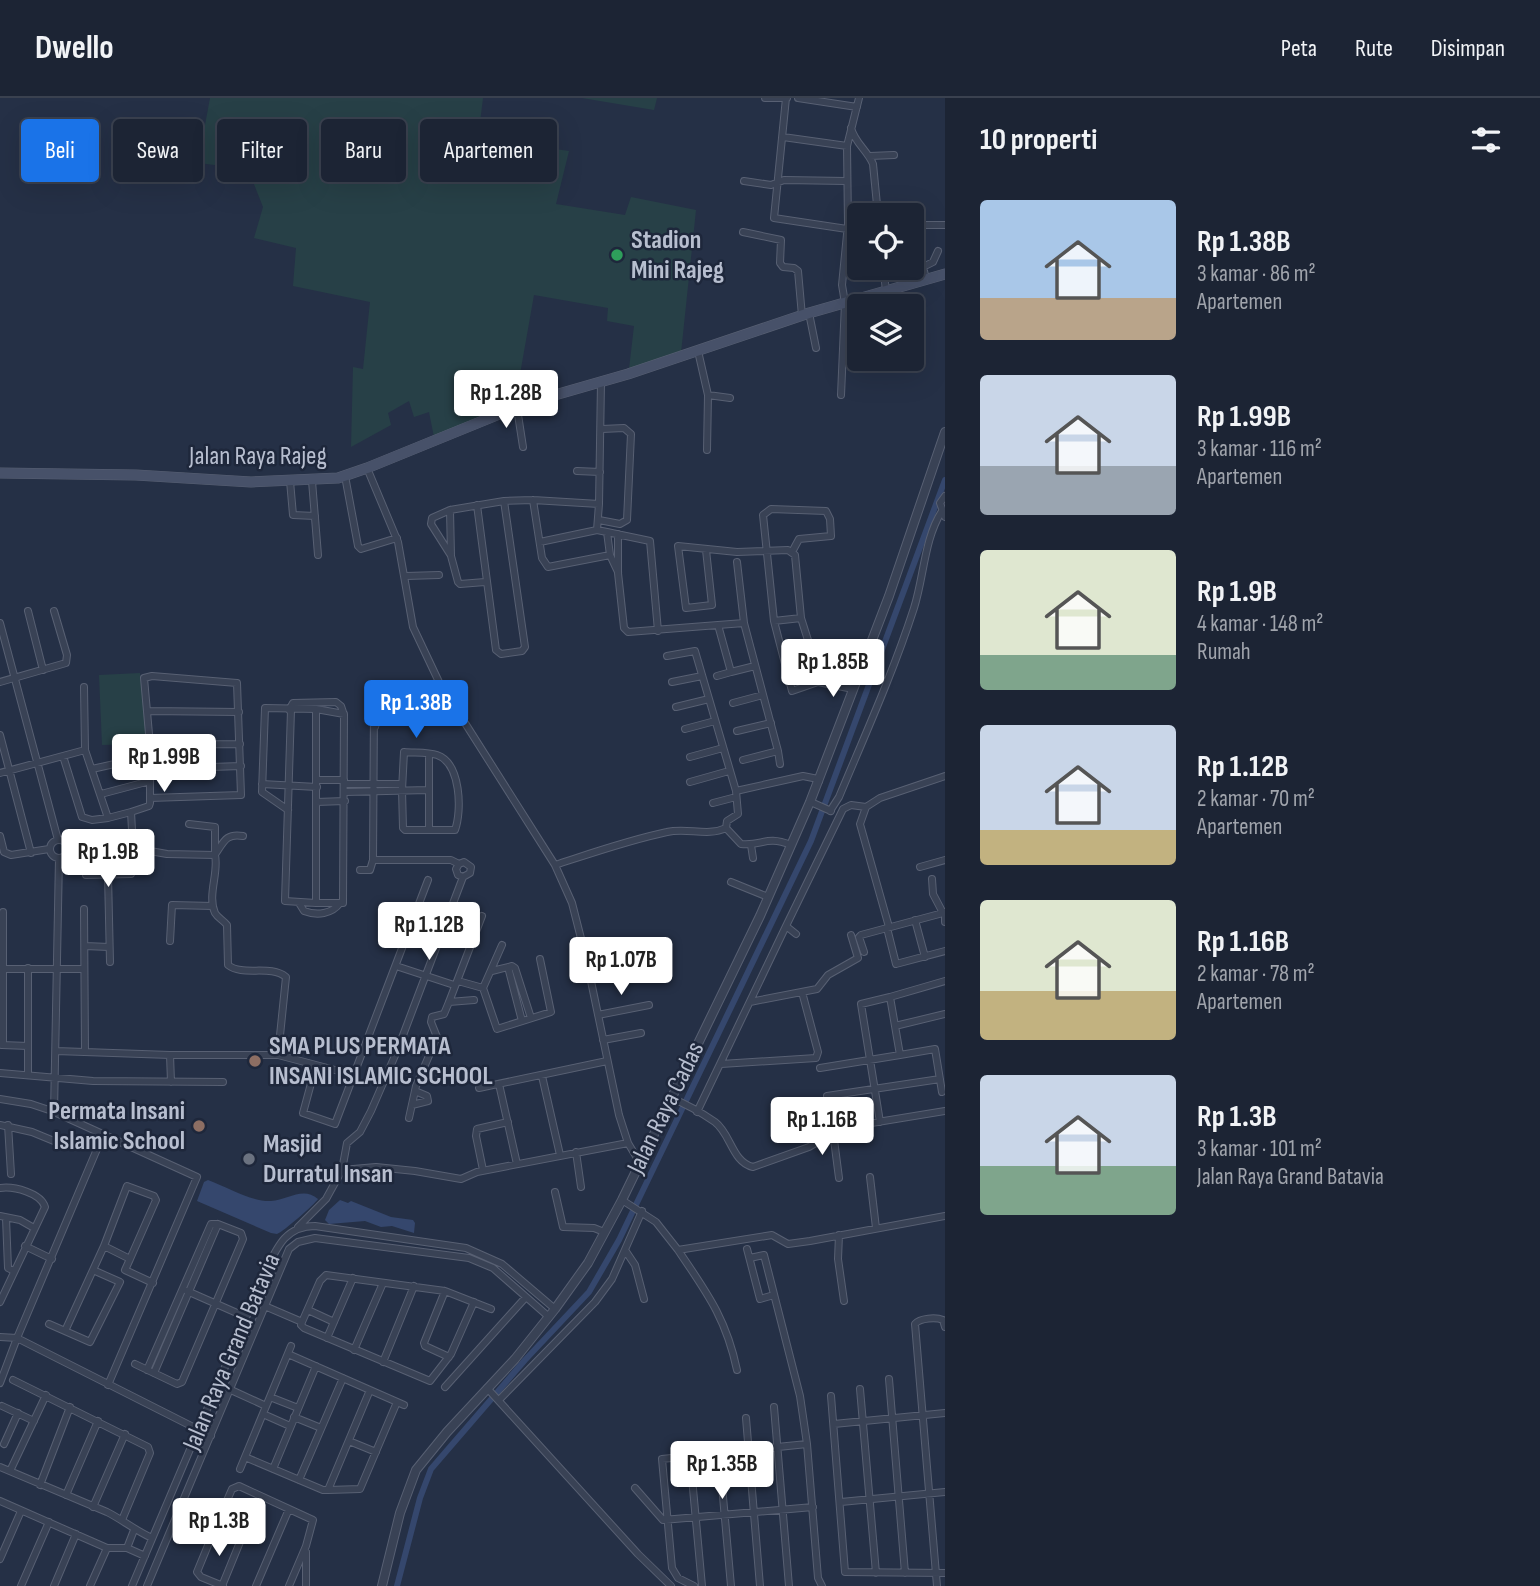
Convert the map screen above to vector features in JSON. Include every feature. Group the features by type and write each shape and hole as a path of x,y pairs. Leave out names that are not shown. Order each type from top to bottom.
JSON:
{"main road":[{"name":"Jalan Raya Rajeg","path":"0,472 290,481 345,476 548,397 698,351 806,314 945,274"}],"street":[{"path":"765,98 787,98 774,216 776,219 847,229"},
{"path":"798,98 857,107"},
{"path":"841,395 848,146 850,127 859,98"},
{"path":"850,127 854,139 870,156 875,172 877,203"},
{"path":"783,136 848,146"},
{"path":"870,156 894,155"},
{"path":"744,181 771,185 784,180 846,181"},
{"path":"924,225 945,225"},
{"path":"743,232 781,240 780,264 797,271 816,348"},
{"path":"926,279 923,267 933,262 937,251"},
{"path":"885,280 886,290"},
{"path":"698,351 708,396 707,450"},
{"path":"597,530 602,429 601,382"},
{"path":"708,396 730,398"},
{"path":"517,408 523,447"},
{"path":"599,520 620,524 627,520 631,434 624,428 602,429"},
{"name":"Jalan Raya Cadas","path":"382,1586 400,1513 416,1470 515,1359 552,1313 588,1264 604,1232 626,1202 640,1163 675,1099 798,830 889,596 945,432"},
{"path":"367,468 397,538 406,576 413,627 439,682 555,866 572,903 611,1083 628,1143 640,1163"},
{"path":"576,471 600,472"},
{"path":"345,476 358,546 361,549 397,538"},
{"path":"290,481 293,515 315,516"},
{"path":"312,481 318,555"},
{"path":"798,830 822,807 839,797 914,607 930,541 945,496"},
{"path":"533,500 542,558 548,567 610,555"},
{"path":"451,556 431,524 432,518 450,510 504,501 599,504"},
{"path":"477,505 485,582 497,652 501,654 522,651 525,647 504,501"},
{"path":"792,552 799,539 831,536 830,519 826,511 777,509 765,512 763,519 774,621 792,691 818,682 853,689"},
{"path":"450,510 451,556 456,578 460,584 485,582"},
{"path":"540,542 597,530 650,541 658,631"},
{"path":"607,532 610,555 618,573"},
{"path":"618,534 618,573 624,628 633,634 744,623"},
{"path":"706,550 712,605 686,608 678,546 706,550 792,552 795,555 801,618 818,672 818,682"},
{"path":"737,562 744,623 778,751 779,764"},
{"path":"406,576 439,575"},
{"path":"28,611 43,670"},
{"path":"0,682 66,663 54,611"},
{"path":"774,621 801,618"},
{"path":"0,623 58,840"},
{"path":"718,625 731,672"},
{"path":"667,656 695,651 736,794 738,814 727,820 726,828"},
{"path":"717,676 755,666"},
{"path":"63,756 82,817 92,820 108,818 149,806 150,745 144,678 152,676 237,683 243,793 240,796 150,798"},
{"path":"672,682 702,676"},
{"path":"84,687 85,750 108,818"},
{"path":"733,703 763,695"},
{"path":"676,707 709,699"},
{"path":"299,902 304,911 316,914 333,910 341,903 344,900 343,712 336,702 293,703 290,710 285,901 341,903"},
{"path":"288,810 262,792 265,708 343,712"},
{"path":"316,709 316,903"},
{"path":"148,711 239,712"},
{"path":"685,729 715,721"},
{"path":"737,731 771,723"},
{"path":"360,870 370,870 373,860 375,727"},
{"path":"0,734 31,853"},
{"path":"150,745 240,744"},
{"path":"690,757 723,748"},
{"path":"0,773 85,750"},
{"path":"743,760 778,751"},
{"path":"403,753 429,755 440,757 449,767 459,787 457,828 405,830 403,753"},
{"path":"429,755 429,829"},
{"path":"92,769 150,756"},
{"path":"150,769 241,766"},
{"path":"690,782 729,771"},
{"path":"713,803 803,776 818,779 822,807"},
{"path":"945,776 880,798 866,807 860,824 896,964 945,951"},
{"path":"100,794 150,781"},
{"path":"262,784 317,783 428,790"},
{"path":"316,802 345,801"},
{"path":"694,1110 721,1064 840,814 851,805 866,807"},
{"path":"822,807 840,814"},
{"path":"86,875 131,874 131,812"},
{"path":"189,824 215,827 217,864 213,906 216,915 227,926 227,961 230,968 280,972 286,977 278,1055"},
{"path":"555,866 596,851 668,831 710,833 726,828"},
{"path":"726,828 740,843 751,845 774,839 791,845"},
{"path":"215,855 230,835 243,836"},
{"path":"0,836 7,854 49,849"},
{"path":"58,840 68,848 133,848 167,854 215,855"},
{"path":"58,840 52,843 49,849 52,856 64,857 68,848"},
{"path":"751,845 753,858"},
{"path":"54,1112 59,858"},
{"path":"295,1230 326,1199 342,1170 346,1143 360,1132 372,1111 463,877 470,873 471,867 467,863 459,864 451,860 373,860"},
{"path":"920,867 945,860"},
{"path":"459,864 456,872 463,877"},
{"path":"108,875 110,962"},
{"path":"932,879 933,894 944,912 945,922"},
{"path":"316,1065 303,1113 333,1124 337,1122 428,880"},
{"path":"731,881 768,897"},
{"path":"170,941 172,905 213,906"},
{"path":"84,909 85,1052"},
{"path":"3,912 1,1045 28,1046"},
{"path":"864,952 859,936 944,912"},
{"path":"408,1118 415,1091 437,1037 431,1022 432,1017 443,1014 449,1002 482,916"},
{"path":"915,920 925,957"},
{"path":"786,926 796,934"},
{"path":"750,1002 817,989 828,975 859,957 851,935"},
{"path":"502,945 483,988 496,1028 552,1011 540,959"},
{"path":"85,946 109,947"},
{"path":"396,966 426,976 483,988"},
{"path":"508,967 522,1021"},
{"path":"1,968 84,969"},
{"path":"28,968 28,1074"},
{"path":"492,971 515,968 531,1018"},
{"path":"880,1122 861,1004 945,982"},
{"path":"721,1064 816,1058 818,1052 802,992"},
{"path":"890,997 900,1055"},
{"path":"449,1002 474,1000"},
{"path":"598,1015 649,1005"},
{"path":"895,1026 945,1014"},
{"path":"603,1040 641,1033"},
{"path":"820,1068 935,1049 942,1092"},
{"path":"56,1051 278,1055 354,1075"},
{"path":"170,1055 171,1082"},
{"path":"479,1088 607,1061"},
{"path":"0,1073 55,1078 223,1082"},
{"path":"542,1076 560,1155"},
{"path":"827,1096 940,1079"},
{"path":"499,1084 517,1164"},
{"path":"412,1105 428,1101 427,1096 415,1091"},
{"path":"0,1099 32,1104 54,1112 197,1177 108,1385"},
{"path":"675,1099 719,1126 741,1161 750,1167 758,1167 809,1147 841,1128 945,1111"},
{"path":"483,1170 477,1129 508,1122"},
{"path":"0,1125 53,1139 66,1146"},
{"path":"8,1125 11,1174"},
{"path":"833,1132 839,1178"},
{"path":"0,1383 103,1135"},
{"path":"342,1170 376,1167 461,1179 483,1170 628,1143"},
{"path":"576,1152 581,1187"},
{"path":"870,1177 876,1228"},
{"path":"49,1324 90,1342 120,1282 156,1200 155,1196 127,1186 104,1246 65,1331"},
{"path":"0,1188 22,1191 43,1201 45,1208 11,1270 0,1302"},
{"path":"555,1192 563,1227 594,1228 604,1232"},
{"path":"626,1202 656,1222 709,1295 731,1340 737,1370"},
{"path":"498,1398 595,1302 612,1279 641,1210"},
{"path":"678,1250 772,1235 788,1244 945,1216"},
{"path":"11,1270 3,1242 3,1217 20,1220 34,1228"},
{"path":"154,1373 218,1223"},
{"path":"135,1364 147,1370 177,1384 181,1383 243,1239 241,1233 218,1223 211,1224 147,1370"},
{"name":"Jalan Raya Grand Batavia","path":"132,1586 276,1249 283,1238 295,1230 308,1226 466,1248 502,1264 552,1313"},
{"path":"326,1239 327,1229"},
{"path":"839,1235 838,1259 844,1301"},
{"name":"Jalan Raya Grand Batavia","path":"147,1586 289,1249 298,1242 326,1239 470,1258 492,1268 526,1297 552,1313"},
{"path":"25,1246 52,1259"},
{"path":"104,1246 130,1259"},
{"path":"747,1249 760,1298 774,1295"},
{"path":"625,1250 635,1265 644,1299"},
{"path":"750,1258 764,1255 800,1396 813,1507 818,1578 816,1586"},
{"path":"0,1270 11,1270"},
{"path":"93,1270 120,1282"},
{"path":"125,1270 153,1283"},
{"path":"474,1302 449,1357 430,1381 303,1327 302,1322 322,1277 326,1275 445,1291 474,1302 491,1309"},
{"path":"327,1338 353,1278"},
{"path":"354,1350 383,1283"},
{"path":"383,1362 414,1286"},
{"path":"181,1289 246,1317"},
{"path":"445,1291 424,1343 425,1346 449,1357"},
{"path":"445,1387 526,1297"},
{"path":"253,1301 302,1322"},
{"path":"308,1310 334,1322"},
{"path":"937,1586 915,1324 918,1320 939,1318 943,1320 945,1327"},
{"path":"0,1337 17,1338 211,1436"},
{"path":"240,1469 291,1346"},
{"path":"245,1457 328,1490 360,1489 400,1403 288,1354"},
{"path":"272,1469 316,1366"},
{"path":"299,1480 343,1378"},
{"path":"13,1380 146,1445 150,1453 122,1520"},
{"path":"889,1380 905,1573"},
{"path":"488,1389 638,1554 671,1586"},
{"path":"860,1389 876,1573"},
{"path":"231,1390 266,1406"},
{"path":"328,1490 370,1390"},
{"path":"10,1471 46,1395"},
{"path":"831,1396 845,1572 945,1573"},
{"path":"270,1397 298,1408"},
{"path":"2,1406 34,1421"},
{"path":"40,1485 70,1407"},
{"path":"774,1407 789,1586"},
{"path":"18,1413 2,1443 20,1451"},
{"path":"834,1424 945,1413"},
{"path":"262,1414 290,1426"},
{"path":"294,1417 321,1428"},
{"path":"746,1418 760,1586"},
{"path":"66,1495 98,1421"},
{"path":"93,1507 125,1434"},
{"path":"349,1441 376,1452"},
{"path":"694,1586 678,1578 672,1568 662,1458 807,1444"},
{"path":"719,1452 731,1586"},
{"path":"690,1456 702,1586"},
{"path":"0,1467 122,1520 134,1530 152,1538"},
{"path":"221,1511 247,1526 222,1586 201,1577 197,1572 221,1511 236,1486 313,1520 306,1546 290,1584 305,1586 306,1546"},
{"path":"635,1488 663,1520 813,1507"},
{"path":"841,1502 945,1492"},
{"path":"0,1501 107,1548 127,1548 145,1556"},
{"path":"182,1506 218,1521"},
{"path":"256,1586 289,1509"},
{"path":"0,1559 21,1511"},
{"path":"21,1586 49,1522"},
{"path":"127,1548 134,1530"},
{"path":"214,1530 240,1542"},
{"path":"54,1586 76,1534"},
{"path":"90,1586 107,1548"},
{"path":"818,1578 822,1586"}],"green space":[{"path":"210,98 483,98 480,119 420,119 420,182 557,182 557,149 569,151 556,204 625,215 631,197 696,210 681,353 629,369 634,326 607,321 608,308 534,295 514,408 434,437 429,412 414,417 409,401 388,413 391,425 351,447 353,367 363,369 370,302 293,286 296,248 254,238 263,207 253,182 307,182 307,119 217,119 217,165 203,164 203,136"},
{"path":"582,98 657,98 654,110"},
{"path":"140,673 148,744 102,745 99,675"}],"water":[{"path":"208,1180 263,1201 301,1194 312,1195 318,1199 276,1234 197,1201 204,1182"},
{"path":"340,1200 348,1203 351,1201 391,1217 413,1220 414,1233 365,1221 329,1224 325,1220 329,1210"}],"waterway":[{"path":"397,1586 420,1498 431,1469 525,1360 589,1292 619,1240 811,841 945,480"}],"place":[{"name":"Stadion Mini Rajeg","path":"617,255"},
{"name":"SMA PLUS PERMATA INSANI ISLAMIC SCHOOL","path":"255,1061"},
{"name":"Permata Insani Islamic School","path":"199,1126"},
{"name":"Masjid Durratul Insan","path":"249,1159"}]}
